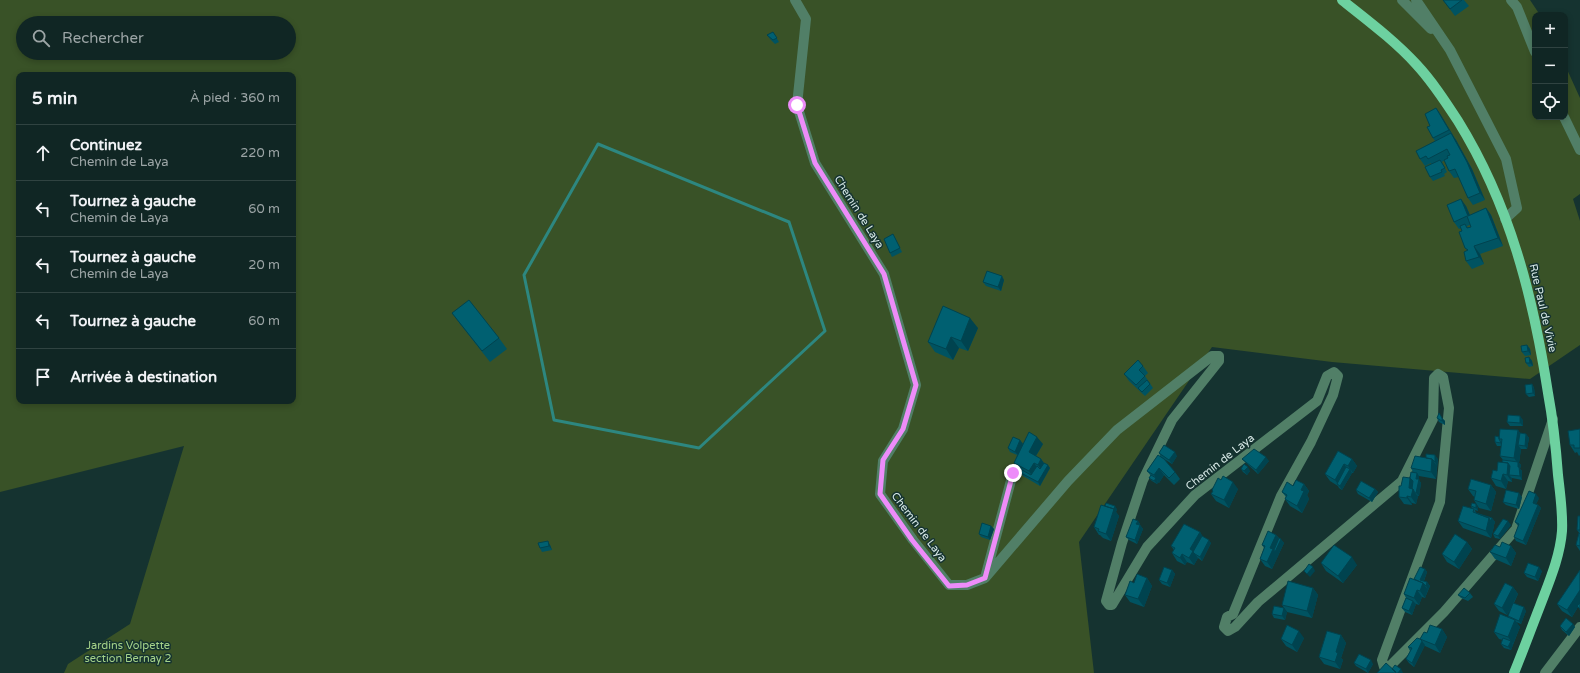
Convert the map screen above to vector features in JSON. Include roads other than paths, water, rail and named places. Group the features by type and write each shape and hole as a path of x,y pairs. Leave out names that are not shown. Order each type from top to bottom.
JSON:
{"main road":[{"name":"Rue Paul de Vivie","path":"1342,0 1403,50 1417,65 1436,88 1469,140 1496,194 1516,248 1533,309 1553,419 1561,499 1562,530 1553,572 1514,673"}],"street":[{"name":"Chemin de Laya","path":"795,0 806,19 797,105 815,163 884,274 916,385 903,429 883,460 880,494 912,540 949,586 967,585 985,578 1068,481 1117,430 1212,356 1219,356 1219,361 1172,420 1143,480 1122,543 1106,601 1109,605 1112,605 1147,547 1195,495 1317,401 1327,376 1334,372 1338,376 1333,395 1311,442 1281,496 1233,614 1227,617 1224,627 1228,631 1235,627 1258,602 1402,481 1433,419 1434,378 1438,374 1443,377 1449,408 1440,502 1382,660 1384,667 1392,665 1444,612 1516,529 1553,419"},
{"path":"1402,0 1423,22 1443,39"},
{"path":"1416,0 1450,50 1506,159 1517,208 1505,219"},
{"path":"1511,0 1517,7 1533,48"},
{"path":"1565,120 1580,150"},
{"path":"985,578 1013,473"},
{"path":"1545,673 1580,627"}],"park label":[{"name":"Jardins Volpette section Bernay 2","path":"128,651"}]}
